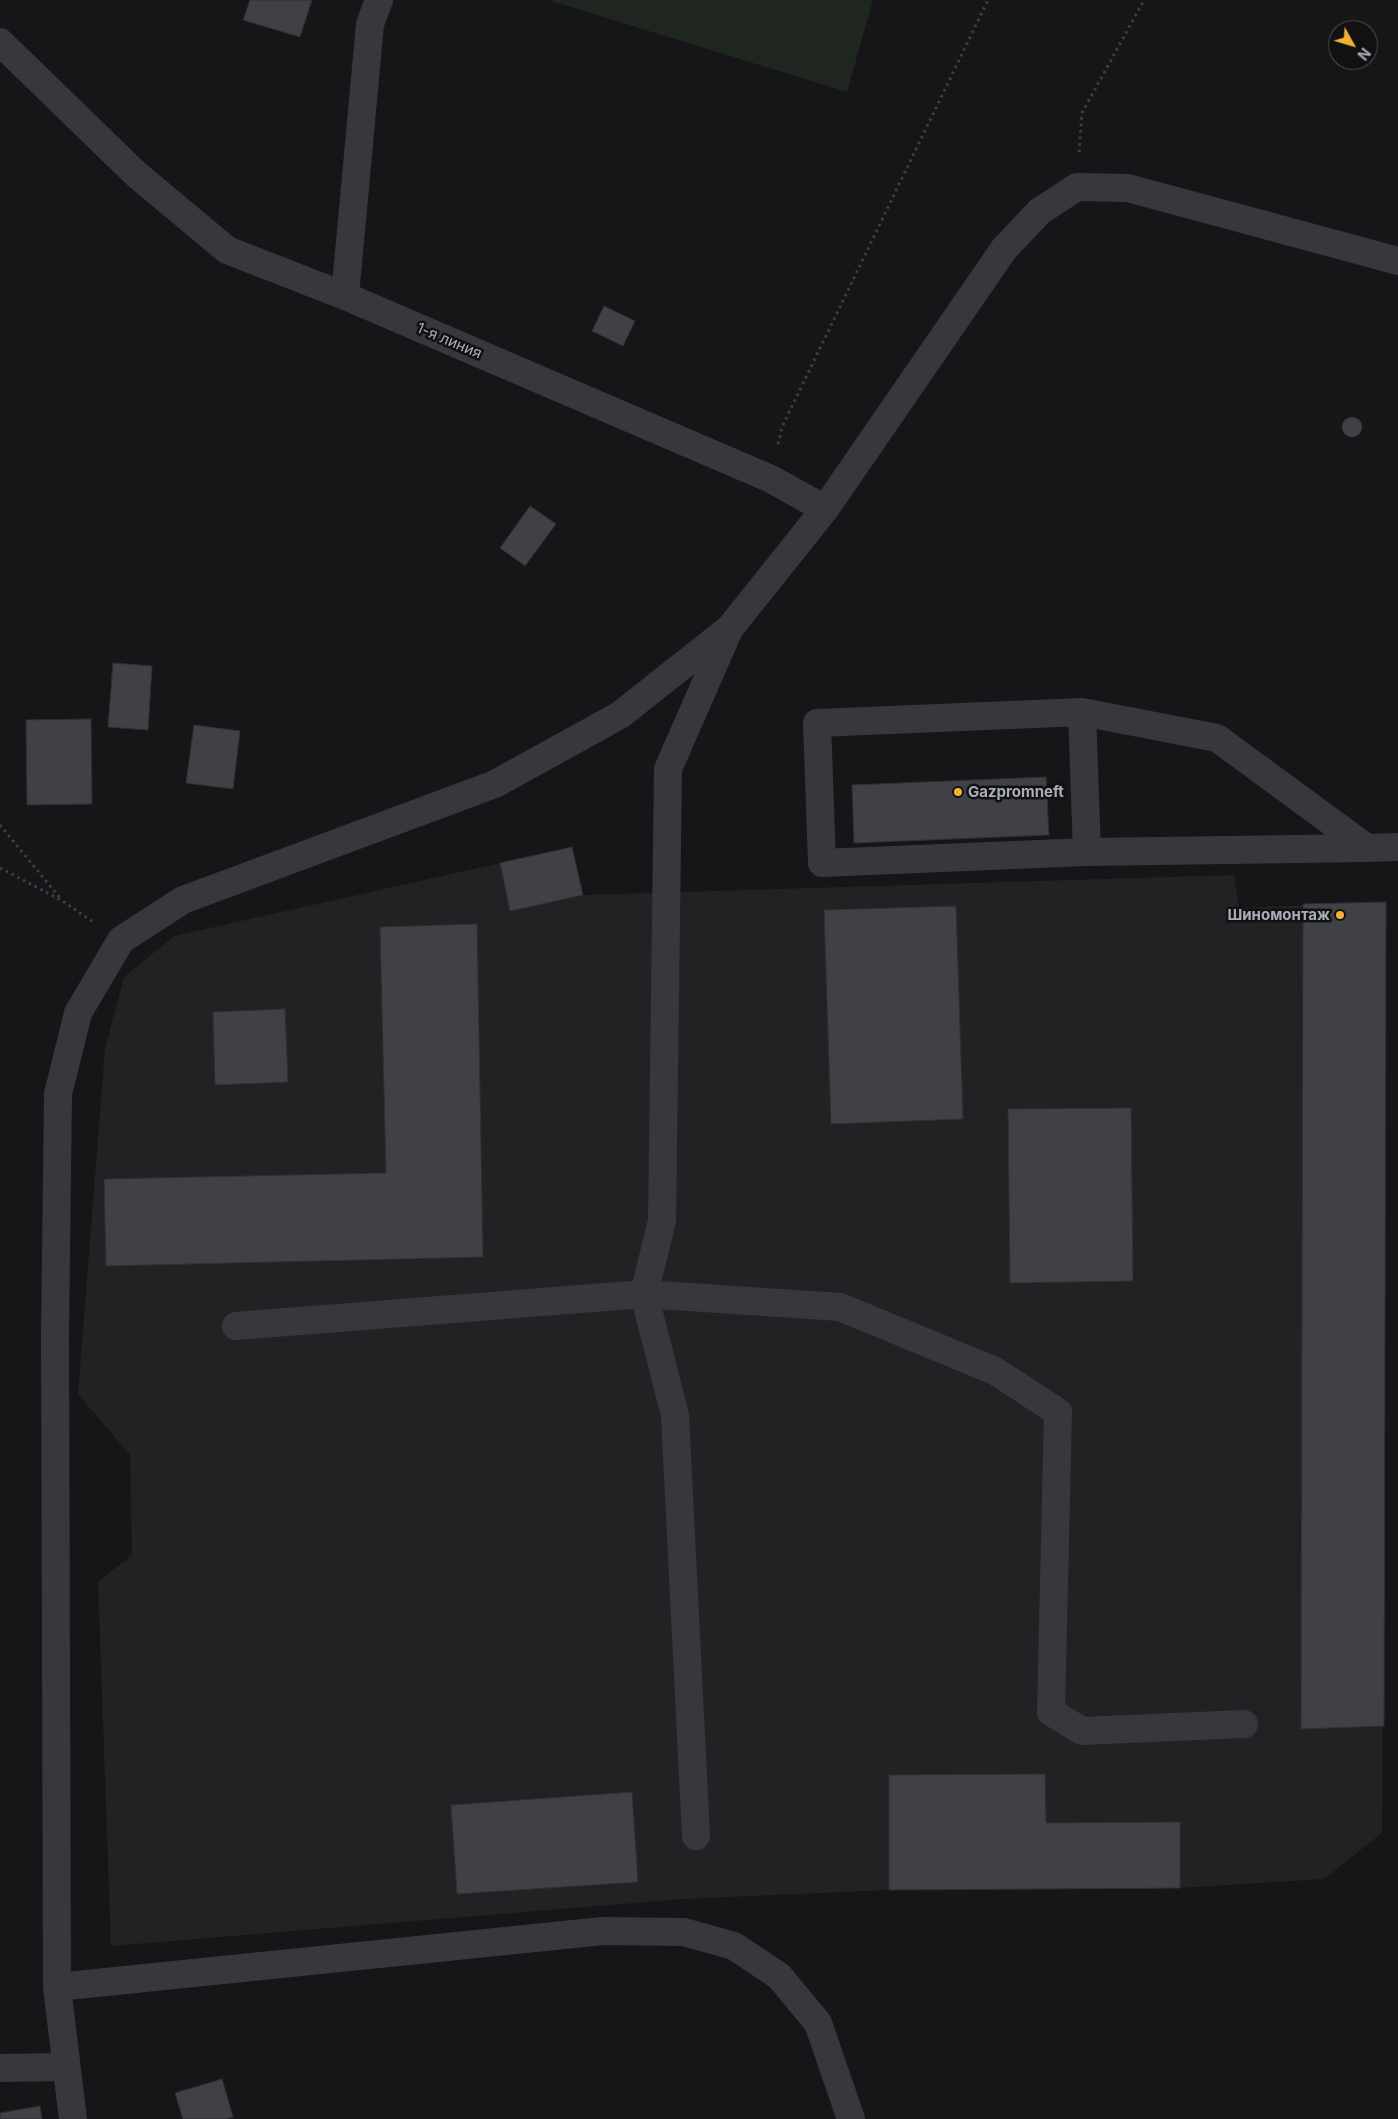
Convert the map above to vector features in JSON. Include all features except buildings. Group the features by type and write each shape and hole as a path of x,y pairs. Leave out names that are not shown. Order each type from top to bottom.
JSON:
{"street":[{"path":"345,296 370,24 379,0"},
{"name":"1-я линия","path":"0,42 136,174 227,250 345,296 771,479 825,509"},
{"path":"72,2119 57,1986 55,1336 58,1094 78,1013 121,940 183,900 495,784 620,715 730,628 825,509 1004,250 1040,211 1077,187 1128,188 1398,261"},
{"path":"696,1836 675,1415 644,1294 662,1221 668,769 730,628"},
{"path":"1082,712 1087,852"},
{"path":"1367,848 1217,738 1082,712 817,723 822,863 1087,852 1367,848 1398,847"},
{"path":"236,1326 644,1294 840,1307 996,1370 1058,1412 1051,1712 1082,1731 1244,1724"},
{"path":"57,1986 603,1931 684,1932 734,1946 779,1976 818,2023 851,2119"},
{"path":"0,2068 65,2066"}],"path":[{"path":"771,479 782,427 988,0"},
{"path":"1077,187 1082,113 1144,0"},
{"path":"0,825 61,900"},
{"path":"0,868 61,900 121,940"}],"shaded area":[{"path":"548,0 873,0 847,92"},
{"path":"572,847 583,895 1234,875 1239,908 1386,902 1382,1833 1324,1879 1180,1888 889,1890 683,1899 111,1946 98,1582 132,1555 130,1455 78,1394 105,1049 124,977 174,936"}],"place":[{"name":"Gazpromneft","path":"958,792"},
{"name":"Шиномонтаж","path":"1340,915"}]}
